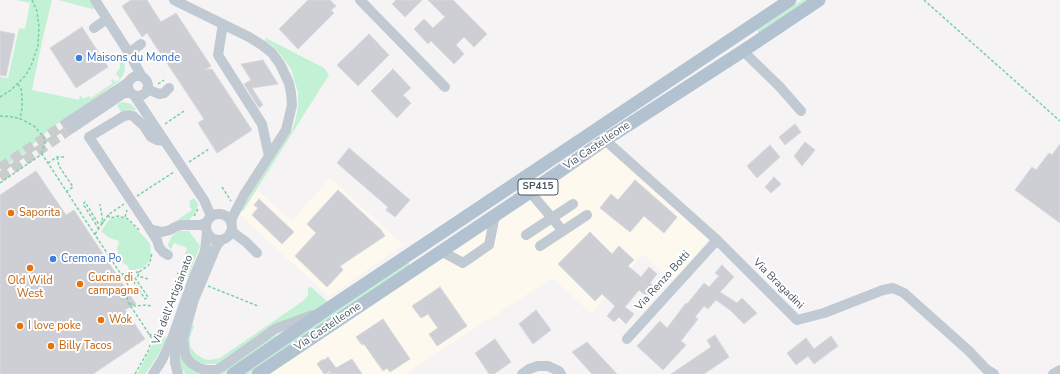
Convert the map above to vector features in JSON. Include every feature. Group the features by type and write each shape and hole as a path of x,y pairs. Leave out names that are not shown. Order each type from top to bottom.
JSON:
{"main road":[{"name":"Via Castelleone","path":"233,374 323,312 790,0"},
{"name":"Via Castelleone","path":"258,374 605,140 743,51 818,0"}],"street":[{"path":"174,0 249,37 272,53 280,64 289,83 292,105 286,130 244,195 233,216 228,232 216,247 197,281 193,304 183,339 186,356 191,364 199,368 216,370 275,329 323,312"},
{"path":"360,0 445,87"},
{"path":"97,2 129,53 134,79"},
{"path":"94,28 107,18"},
{"path":"223,24 218,55 262,124 269,156"},
{"path":"129,53 141,44"},
{"path":"743,51 801,111"},
{"path":"134,79 128,86 138,93 143,109 182,167 201,204 213,220"},
{"path":"138,93 147,83 146,81 134,79 70,125 125,93 159,94 164,93 169,88"},
{"path":"165,142 151,137 144,126 133,116 128,115 89,137 157,240 155,248 168,256 164,243 170,230"},
{"name":"Via Bragadini","path":"605,140 717,240 797,320 824,313 883,290 893,288 904,293 969,351 986,369 994,374"},
{"path":"530,192 564,231"},
{"path":"150,229 162,232 181,225 200,225 213,220 234,205 244,195"},
{"path":"526,235 573,204"},
{"path":"441,251 463,263 489,245 495,215"},
{"path":"540,246 587,216"},
{"path":"213,220 230,219 228,232"},
{"path":"213,220 209,235 213,238 228,232 241,238 257,253"},
{"name":"Via dell'Artigianato","path":"153,374 162,360 197,281 213,220"},
{"name":"Via Renzo Botti","path":"627,339 717,240"},
{"path":"178,374 174,363 175,349 193,304"},
{"path":"522,374 529,369 538,366 548,366 561,374"},
{"path":"1053,374 1060,370"}],"path":[{"path":"0,97 18,84 24,76 31,66 38,46 37,11 32,0"},
{"path":"924,0 1060,121"},
{"path":"18,84 21,89 22,97 20,119"},
{"path":"162,126 184,111"},
{"path":"0,116 20,119 34,126 43,136 44,143 42,154 128,285 129,288 127,298 129,305 149,333 151,340 143,361 135,374"},
{"path":"95,235 108,215 209,149"},
{"path":"0,183 42,154"},
{"path":"48,163 57,157 65,157"},
{"path":"57,157 59,166 73,187 66,192"},
{"path":"222,187 234,205"},
{"path":"99,229 83,204 85,202 98,223 103,223"},
{"path":"100,204 103,223"},
{"path":"191,225 191,220 201,204"},
{"path":"108,215 110,218 118,216 128,219 140,230"},
{"path":"121,274 139,272 148,266 155,248"},
{"path":"128,273 145,299 148,297 135,278 138,276 139,272"},
{"path":"177,273 258,306"},
{"path":"138,276 148,279"},
{"path":"129,305 132,303 135,306 151,306"},
{"path":"149,333 155,337 165,335"}],"shaded area":[{"path":"618,140 617,145 713,234 673,281 643,254 591,313 552,278 405,374 269,374"},
{"path":"330,178 403,245 329,297 240,215 257,190 292,221"}],"green space":[{"path":"16,0 52,0 32,90 79,100 80,95 83,99 89,96 91,98 113,83 111,80 113,79 115,82 120,79 116,73 120,68 118,59 123,56 125,70 119,81 65,118 40,137 24,154 0,169 0,77 8,78 19,28 25,29 30,3"},
{"path":"59,0 90,0 94,8 92,9"},
{"path":"802,0 810,0 759,34 757,30"},
{"path":"266,38 324,68 329,75 243,211 241,209 292,130 298,106 298,92 291,69 276,49 265,40"},
{"path":"123,102 131,104 137,111 128,109 121,112 117,105"},
{"path":"194,198 198,204 194,214 189,220 176,221 192,210 189,205 189,201"},
{"path":"119,217 128,220 150,244 151,258 143,268 129,271 128,266 122,262 118,255 117,250 119,241 109,238 101,231 109,220"},
{"path":"181,231 189,231 200,246 188,277 186,276 193,260 185,254 187,248 174,243 171,249 169,248 168,244 172,236"},
{"path":"408,262 410,265 248,374 240,374"},
{"path":"311,287 329,303 221,362 215,364 203,364 197,362 189,353 186,342 191,324 194,325 190,338 190,346 196,354 204,359 210,360 220,358 303,301 308,295 308,288"},
{"path":"284,331 224,374 186,374 179,365 178,347 207,372"},
{"path":"165,336 166,339 157,357 145,374 137,374 153,344 153,337 159,338"}],"building":[{"path":"131,0 147,0 161,22 176,13 211,66 205,70 212,69 252,130 217,153 198,123 204,119 147,33 142,37 122,6"},
{"path":"308,0 330,0 336,6 331,10 334,13 298,49 279,29"},
{"path":"396,0 422,0 405,17 392,4"},
{"path":"428,0 453,0 487,34 474,47 464,37 456,45 464,54 454,64 431,41 428,44 414,29 424,19 433,28 445,17"},
{"name":"Maisons du Monde","path":"82,27 108,67 76,88 50,48"},
{"path":"0,31 15,34 6,76 0,75"},
{"path":"369,34 389,55 358,86 337,65"},
{"path":"263,60 278,84 252,88 263,105 259,108 244,84 251,80 241,64"},
{"path":"393,69 411,88 403,95 411,103 397,118 371,91"},
{"path":"795,124 801,132 785,145 779,137"},
{"path":"805,142 815,150 802,166 794,156"},
{"path":"1060,144 1060,223 1015,190 1032,167 1036,170 1049,153 1052,155"},
{"path":"770,145 780,157 757,178 747,166"},
{"path":"349,148 410,200 395,217 386,210 388,207 337,163"},
{"name":"Cremona Po","path":"36,171 66,215 74,210 136,304 125,310 145,339 93,374 0,374 0,195"},
{"path":"774,177 781,184 771,193 765,187"},
{"path":"635,180 677,217 664,233 644,216 630,232 600,208 611,194 618,200"},
{"path":"338,190 381,230 385,236 340,266 343,270 327,287 295,256 316,233 307,224"},
{"path":"259,199 294,232 282,244 252,215 258,208 254,205"},
{"path":"590,232 612,254 619,246 634,260 628,266 641,277 649,267 657,274 650,283 658,290 650,299 639,290 625,307 634,314 626,324 619,317 614,322 607,316 615,306 602,294 595,301 558,264"},
{"path":"722,265 734,277 720,292 737,303 742,298 757,313 744,324 730,310 716,300 708,309 704,306 695,317 698,319 681,341 686,345 663,370 637,346 660,321 667,328 686,303 687,304 704,283 709,287 719,276 715,273"},
{"path":"440,287 467,326 437,346 429,334 438,328 428,314 421,318 412,306"},
{"path":"536,310 551,330 533,344 519,324"},
{"path":"383,319 410,359 390,372 387,368 383,371 364,344 362,345 356,337"},
{"path":"715,335 729,357 704,374 671,374 711,347 707,340"},
{"path":"831,336 838,346 814,364 808,356 796,365 787,353 806,338 814,349"},
{"path":"495,339 511,362 494,374 489,374 475,353"},
{"path":"587,342 617,374 592,374 572,352"},
{"path":"328,357 336,368 352,359 362,374 328,374 331,372 330,371 324,374 317,364"}],"tunnel":[{"path":"0,168 68,122"},
{"path":"0,177 72,128"}],"place":[{"name":"Maisons du Monde","path":"79,58"},
{"name":"Saporita","path":"11,213"},
{"name":"Cremona Po","path":"53,259"},
{"name":"Old Wild West","path":"30,268"},
{"name":"Cucina di campagna","path":"80,284"},
{"name":"Wok","path":"101,320"},
{"name":"I love poke","path":"20,326"},
{"name":"Billy Tacos","path":"51,346"}]}
